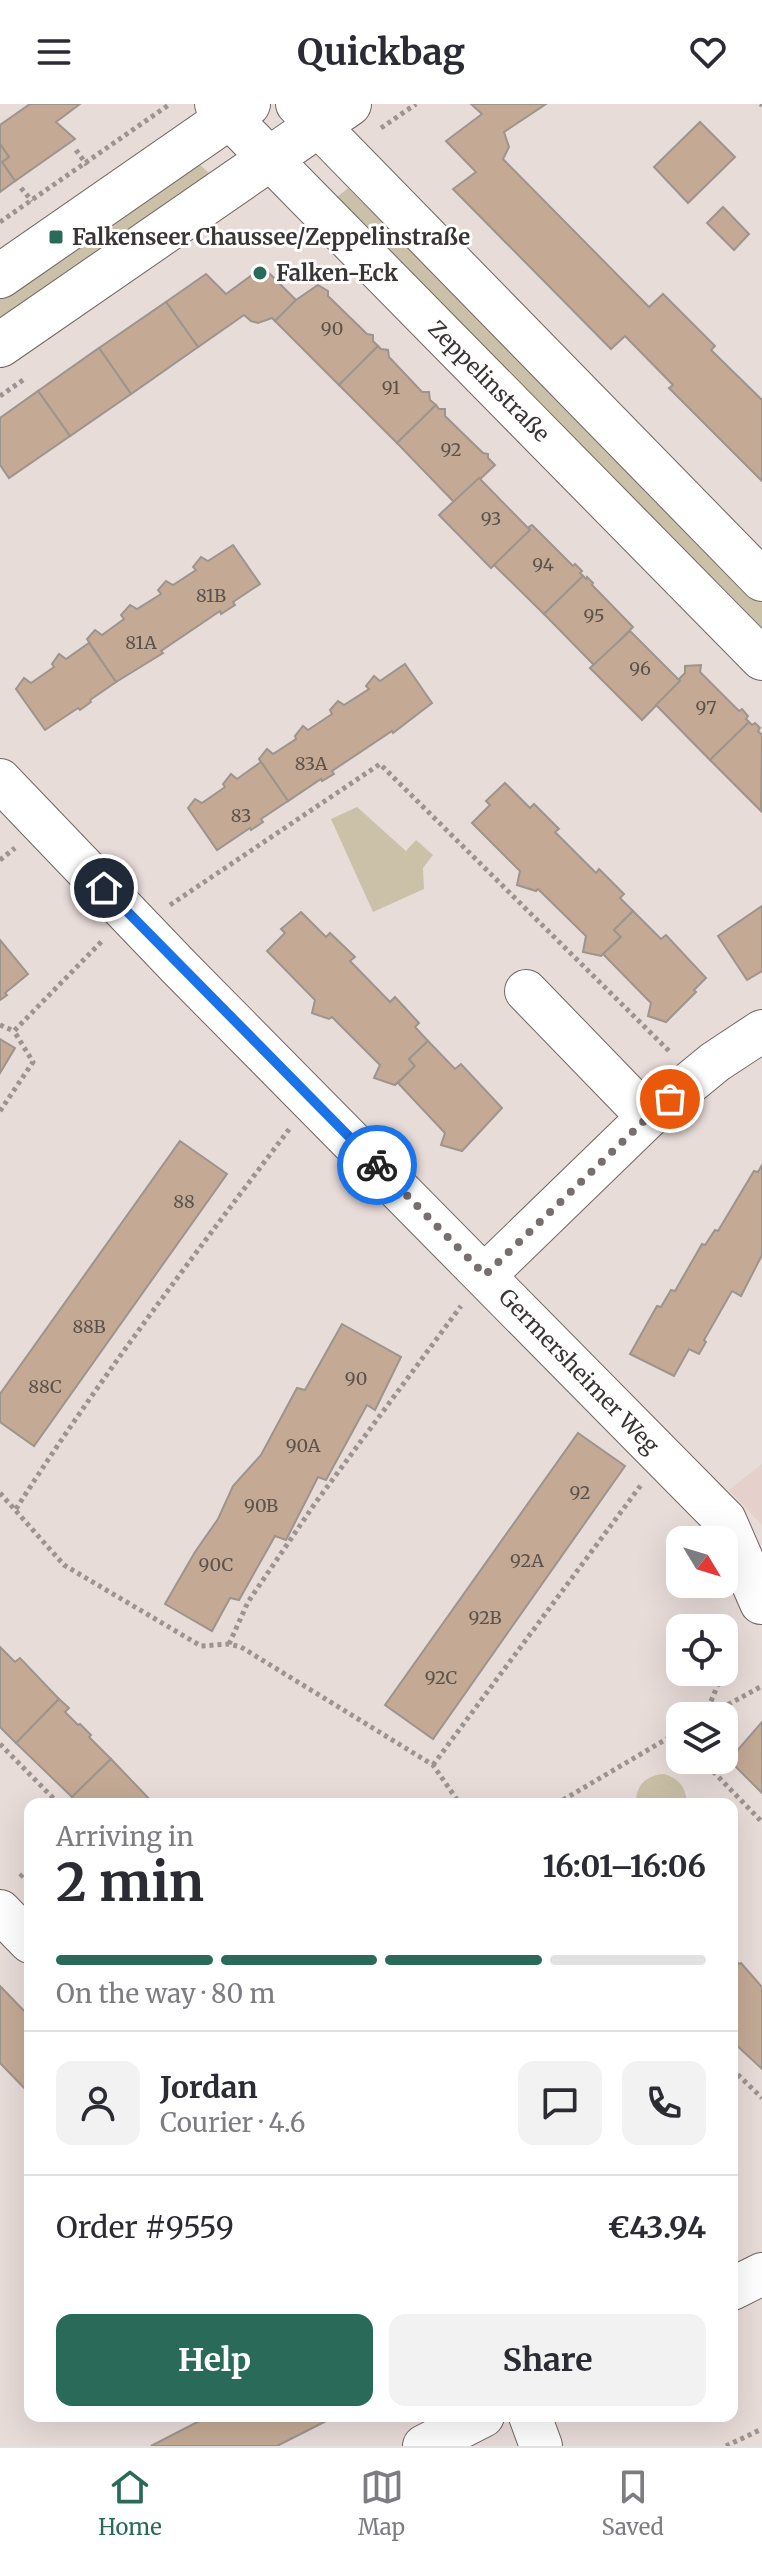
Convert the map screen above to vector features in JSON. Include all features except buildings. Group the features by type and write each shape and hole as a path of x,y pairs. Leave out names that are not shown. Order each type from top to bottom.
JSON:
{"main road":[{"path":"0,276 231,108"},
{"path":"0,345 271,158 321,111"}],"street":[{"name":"Zeppelinstraße","path":"231,108 271,158 762,659"},
{"path":"321,111 762,580"},
{"name":"Germersheimer Weg","path":"0,780 478,1285 725,1520 761,1603"},
{"path":"526,991 648,1117"},
{"path":"478,1285 648,1117 715,1062 762,1031"},
{"path":"10,1894 24,1928"},
{"path":"738,2286 762,2274"},
{"path":"430,2433 464,2422"},
{"path":"532,2422 541,2446"}],"path":[{"path":"0,222 170,104"},
{"path":"397,117 416,104"},
{"path":"76,150 90,168"},
{"path":"21,188 37,208"},
{"path":"164,909 380,764 679,1061"},
{"path":"14,1031 113,930"},
{"path":"0,1025 14,1031 33,1062 0,1111"},
{"path":"16,1509 57,1444 115,1363 297,1118"},
{"path":"229,1644 248,1602 307,1515 385,1406 478,1285"},
{"path":"433,1765 648,1474"},
{"path":"0,1493 64,1565 201,1646 229,1644 241,1647 433,1765 456,1798"},
{"path":"732,1702 762,1686"},
{"path":"567,1798 666,1741"},
{"path":"0,1744 53,1798"},
{"path":"716,1774 762,1822"},
{"path":"10,1894 24,1875"},
{"path":"738,2075 762,2098"},
{"path":"726,2446 762,2429"}],"shaded area":[{"path":"196,161 211,175 0,321 0,297"},
{"path":"348,188 762,603 762,630 336,198"},
{"path":"357,807 406,851 416,840 433,855 423,868 424,889 373,912 331,819"},
{"path":"762,1464 762,1525 729,1490"},
{"path":"664,1774 674,1779 681,1785 686,1798 636,1798 640,1787 652,1777"}],"way so far":[{"path":"377,1165 485,1275 670,1099"}],"place":[{"name":"Falkenseer Chaussee/Zeppelinstraße","path":"56,237"},
{"name":"Falken-Eck","path":"260,273"}],"route":[{"path":"104,888 377,1165"}]}
